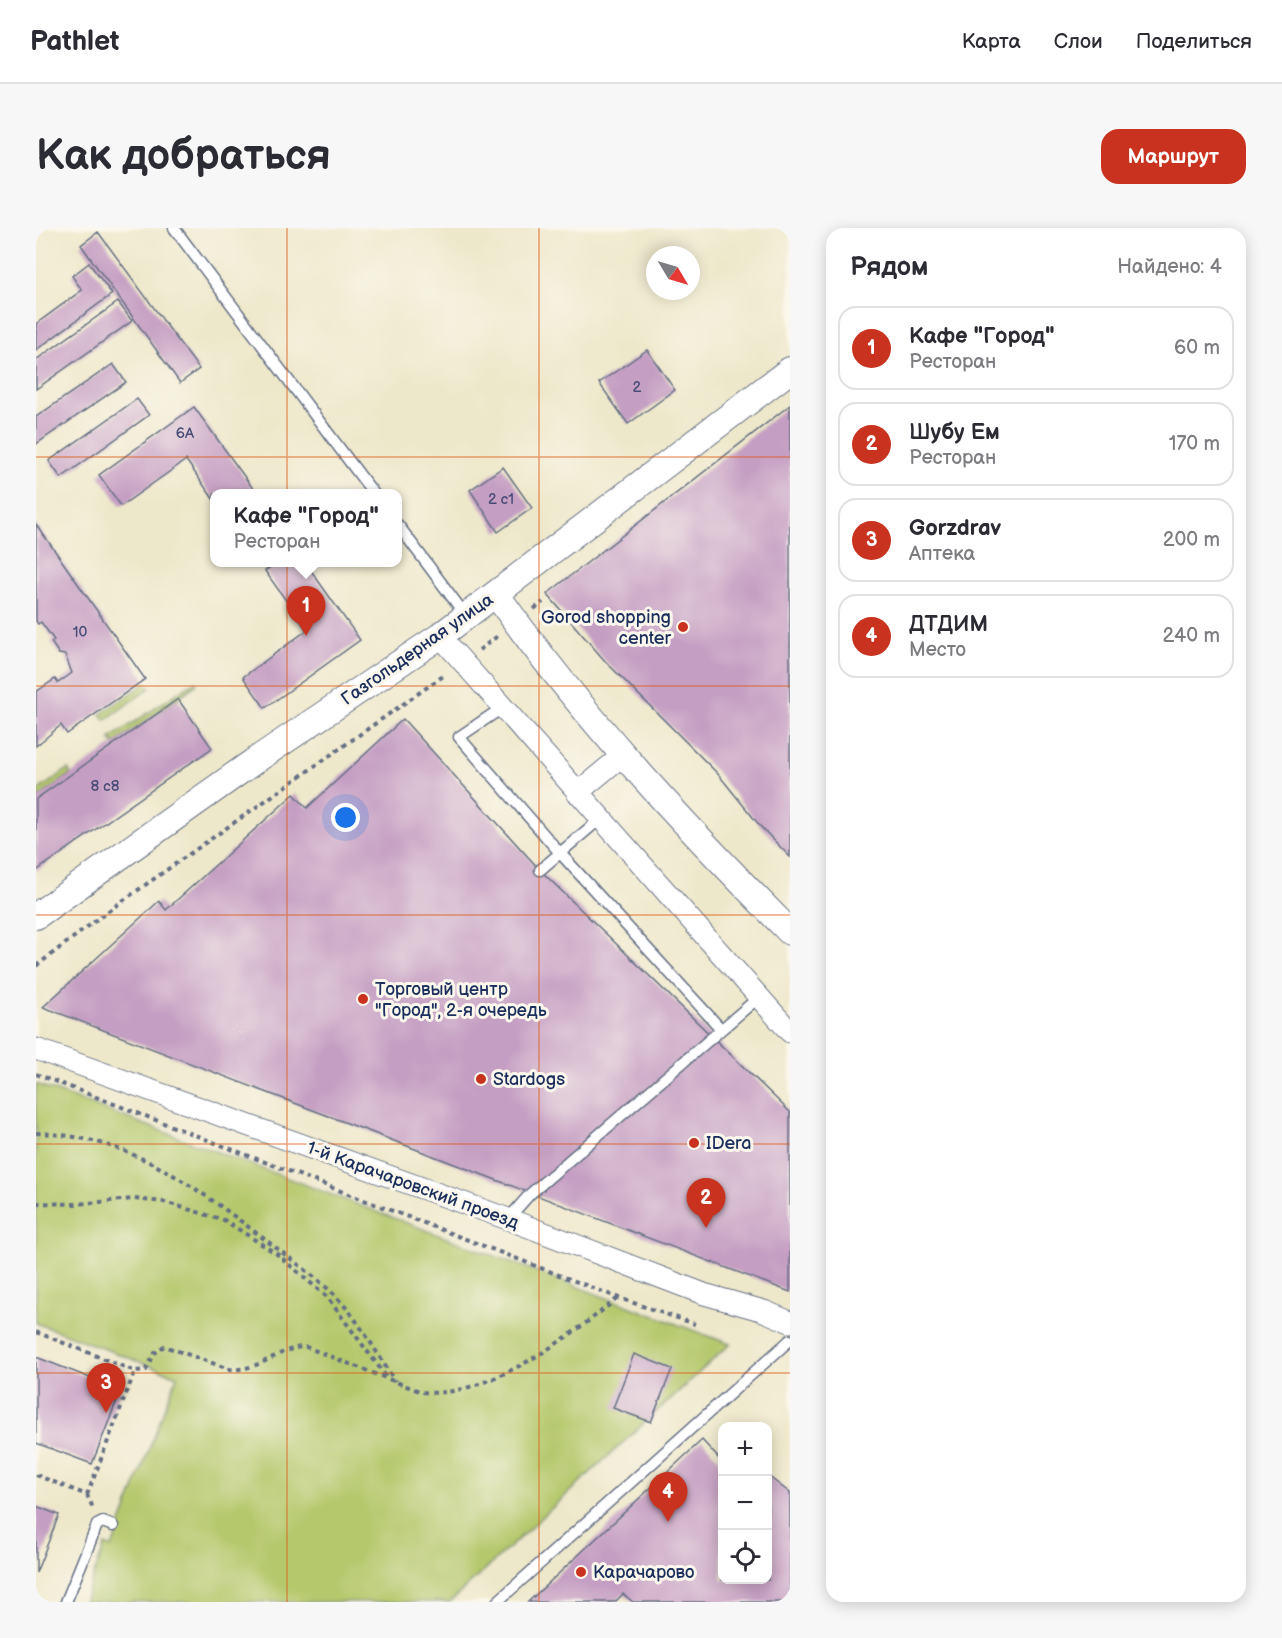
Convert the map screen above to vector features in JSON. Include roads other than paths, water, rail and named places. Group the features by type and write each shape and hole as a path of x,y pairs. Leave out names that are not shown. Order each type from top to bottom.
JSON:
{"street":[{"name":"Газгольдерная улица","path":"36,916 253,762 440,636 790,370"},
{"path":"496,594 623,755 708,849 790,932"},
{"path":"440,636 790,1032"},
{"path":"578,793 623,755"},
{"name":"1-й Карачаровский проезд","path":"36,1049 508,1219 704,1294 765,1311 790,1323"}],"lane":[{"path":"174,228 370,489"},
{"path":"402,530 466,616"},
{"path":"502,708 459,737 560,853 721,1029"},
{"path":"540,870 600,819"},
{"path":"508,1219 530,1194 759,997"},
{"path":"497,1602 790,1340"},
{"path":"66,1602 97,1525 103,1522 113,1526"}],"place":[{"name":"Gorod shopping center","path":"683,627"},
{"name":"Кафе \"Город\"","path":"306,636"},
{"name":"Торговый центр \"Город\", 2-я очередь","path":"363,999"},
{"name":"Stardogs","path":"481,1079"},
{"name":"IDera","path":"694,1143"},
{"name":"Шубу Ем","path":"706,1228"},
{"name":"Gorzdrav","path":"106,1413"},
{"name":"ДТДИМ","path":"668,1522"},
{"name":"Карачарово","path":"581,1572"}]}
